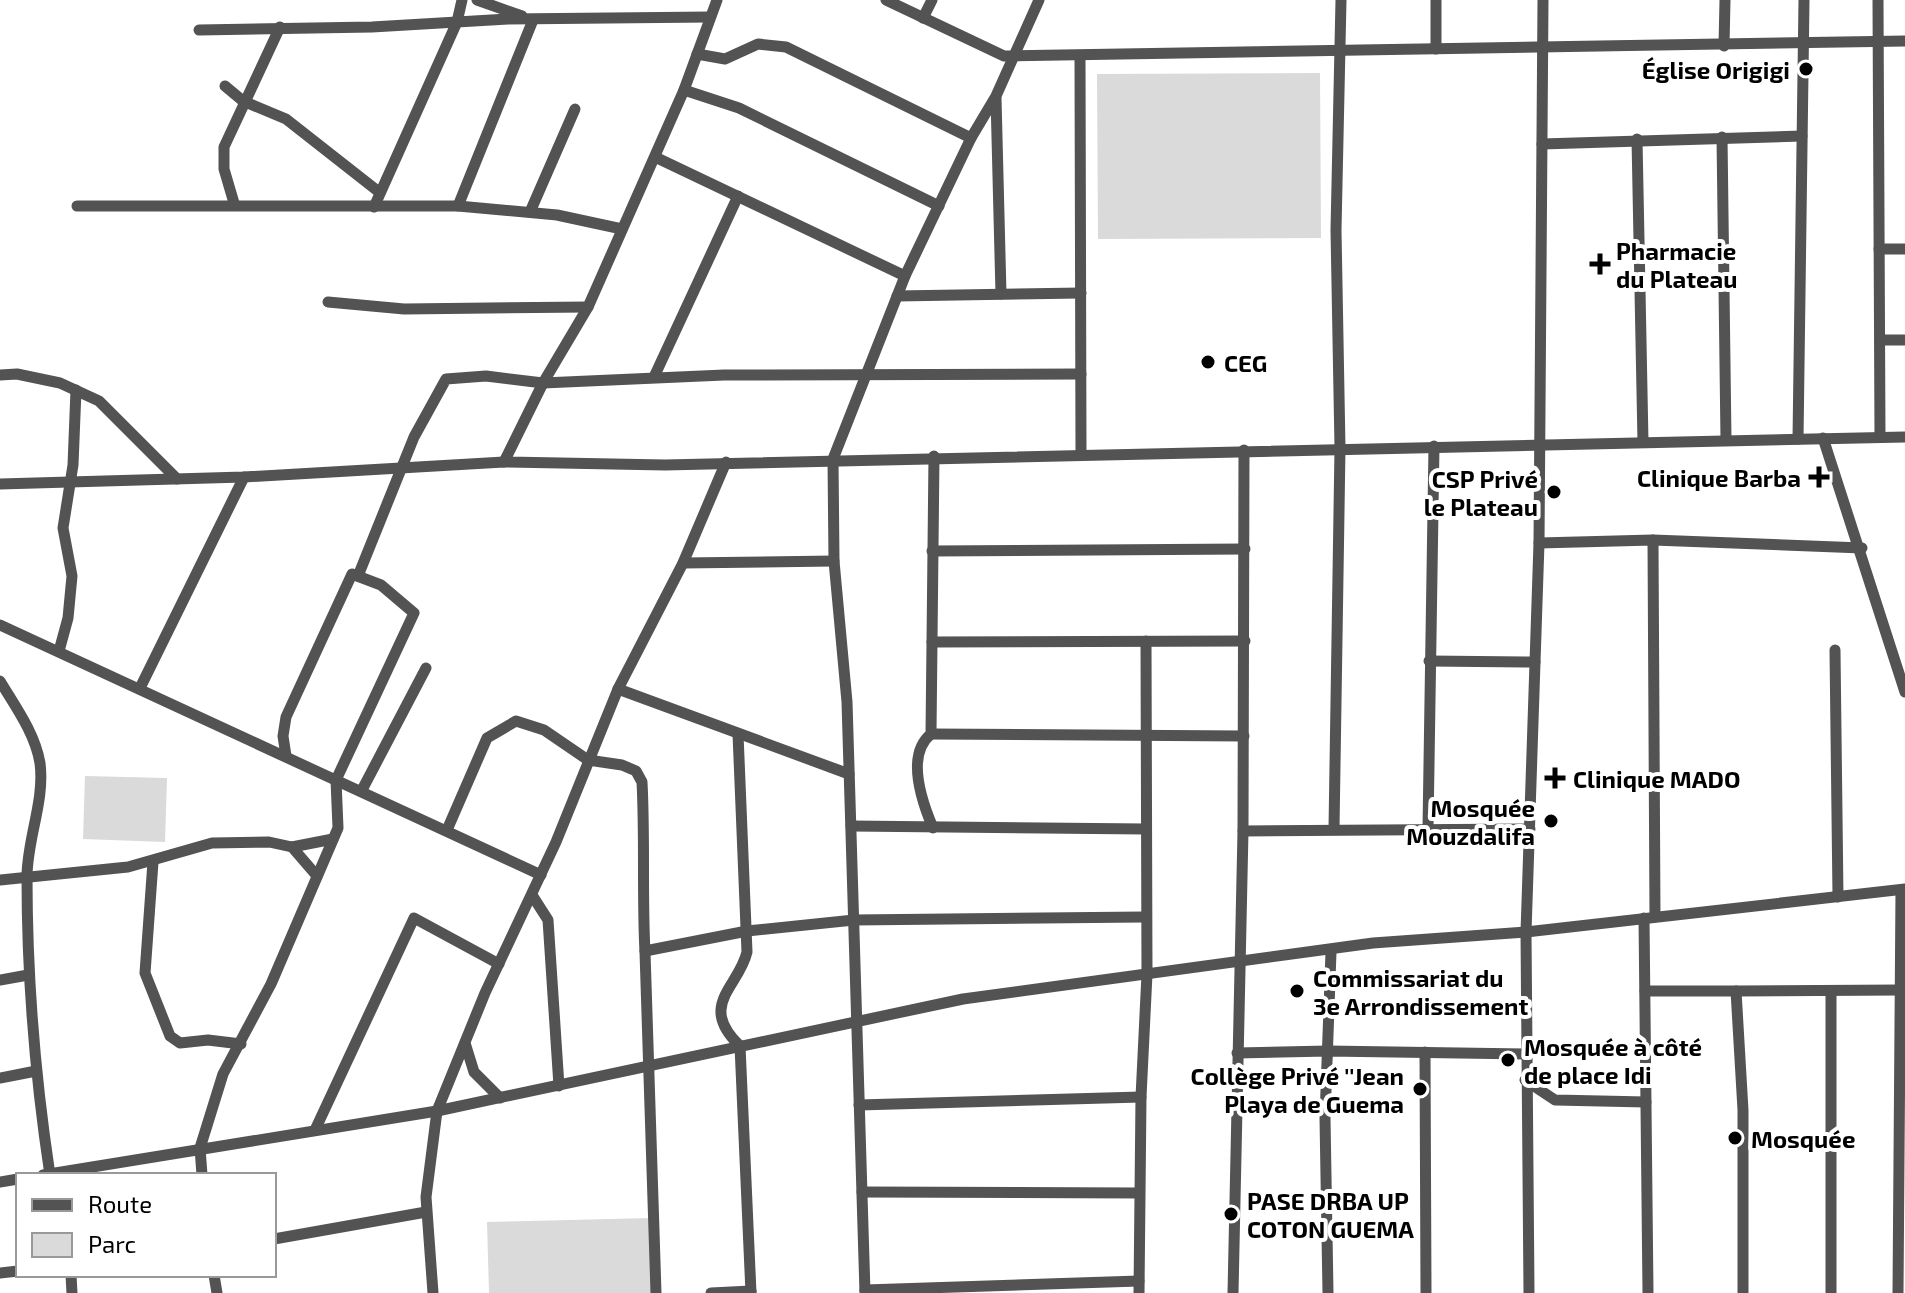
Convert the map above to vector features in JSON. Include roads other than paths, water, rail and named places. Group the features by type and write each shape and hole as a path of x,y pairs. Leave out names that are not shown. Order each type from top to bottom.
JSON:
{"street":[{"path":"374,207 457,22 462,0"},
{"path":"477,0 533,20"},
{"path":"504,462 543,383 588,307 684,90 717,0"},
{"path":"886,0 991,51 1014,56 1905,41"},
{"path":"923,18 932,0"},
{"path":"1039,0 996,96 971,138 905,276 833,459 834,561 847,702 865,1292 1139,1287 1141,1097 1147,974 1144,917 1146,641"},
{"path":"1334,829 1340,448 1336,230 1341,0"},
{"path":"1436,0 1436,49"},
{"path":"1529,1293 1526,932 1541,444 1543,0"},
{"path":"1724,46 1725,0"},
{"path":"1798,439 1804,0"},
{"path":"1878,0 1880,437"},
{"path":"199,30 710,17"},
{"path":"458,206 533,20"},
{"path":"234,203 222,158 243,101 280,27"},
{"path":"697,54 725,59 758,44 786,47 971,138"},
{"path":"1080,56 1081,454"},
{"path":"225,86 243,101 286,119 379,192"},
{"path":"684,90 739,108 939,206"},
{"path":"996,96 1001,294"},
{"path":"530,212 575,109"},
{"path":"1542,144 1802,136"},
{"path":"1722,137 1726,440"},
{"path":"1637,139 1643,442"},
{"path":"655,157 905,276"},
{"path":"654,377 738,196"},
{"path":"77,206 234,203 458,206 530,212 622,229"},
{"path":"1879,249 1905,249"},
{"path":"897,296 1081,293"},
{"path":"328,302 404,309 588,307"},
{"path":"1880,340 1905,340"},
{"path":"358,576 433,396 446,379 486,376 543,383 654,377 1081,374"},
{"path":"0,375 40,379 76,390 111,411 177,479"},
{"path":"59,651 70,600 71,561 63,528 70,483 76,390"},
{"path":"0,484 244,477 504,462 726,462 1905,437"},
{"path":"1823,438 1862,548 1905,692"},
{"path":"1428,828 1434,446"},
{"path":"1233,1293 1243,831 1244,450"},
{"path":"933,828 923,800 918,761 920,746 931,734 934,456"},
{"path":"433,1293 426,1212 437,1111 499,964 541,875 618,689 683,563 726,462"},
{"path":"140,688 244,477"},
{"path":"1539,543 1653,540 1862,548"},
{"path":"1648,1293 1645,991 1650,917 1653,540"},
{"path":"932,551 1245,549"},
{"path":"683,563 834,561"},
{"path":"202,1173 200,1148 223,1074 241,1044 338,828 336,780 414,613 381,585 352,574 286,717 283,736 286,756"},
{"path":"0,625 541,875"},
{"path":"932,642 1245,641"},
{"path":"1835,650 1838,897"},
{"path":"1429,661 1535,662"},
{"path":"362,790 426,668"},
{"path":"0,681 29,729 39,758 42,783 28,848 28,975 47,1173"},
{"path":"618,689 849,774"},
{"path":"447,830 487,738 516,721 544,730 588,760 622,765 636,771 642,782 651,1065 651,1212 656,1293"},
{"path":"711,1293 751,1292 740,1046 726,1032 724,998 725,989 745,962 747,931 738,734"},
{"path":"931,734 1244,736"},
{"path":"851,826 1145,829"},
{"path":"1243,831 1530,829"},
{"path":"0,880 153,862 212,843 269,842 292,847 333,839"},
{"path":"292,847 317,876"},
{"path":"153,862 145,973 170,1036 180,1043 208,1040 241,1044"},
{"path":"58,1173 437,1111 963,999 1331,952 1373,943 1526,932 1903,890 1898,1293"},
{"path":"532,895 548,920 559,1086"},
{"path":"645,951 747,931 854,920 1144,917"},
{"path":"315,1130 414,918 499,964"},
{"path":"1328,1293 1331,952"},
{"path":"0,980 28,975"},
{"path":"1645,991 1900,990"},
{"path":"1736,991 1743,1110 1743,1293"},
{"path":"1831,991 1831,1293"},
{"path":"465,1043 474,1072 500,1098"},
{"path":"1425,1052 1426,1293"},
{"path":"1237,1053 1525,1054"},
{"path":"0,1078 36,1071"},
{"path":"1525,1080 1555,1100 1646,1102"},
{"path":"859,1105 1141,1097"},
{"path":"862,1192 1139,1193"},
{"path":"276,1239 426,1212"}],"place":[{"name":"Église Origigi","path":"1806,69"},
{"name":"Pharmacie du Plateau","path":"1600,264"},
{"name":"CEG","path":"1208,362"},
{"name":"Clinique Barba","path":"1819,477"},
{"name":"CSP Privé le Plateau","path":"1554,492"},
{"name":"Clinique MADO","path":"1555,778"},
{"name":"Mosquée Mouzdalifa","path":"1551,821"},
{"name":"Commissariat du 3e Arrondissement","path":"1297,991"},
{"name":"Mosquée à côté de place Idi","path":"1508,1060"},
{"name":"Collège Privé ''Jean Playa de Guema","path":"1420,1089"},
{"name":"Mosquée","path":"1735,1138"},
{"name":"PASE DRBA UP COTON GUEMA","path":"1231,1214"}]}
